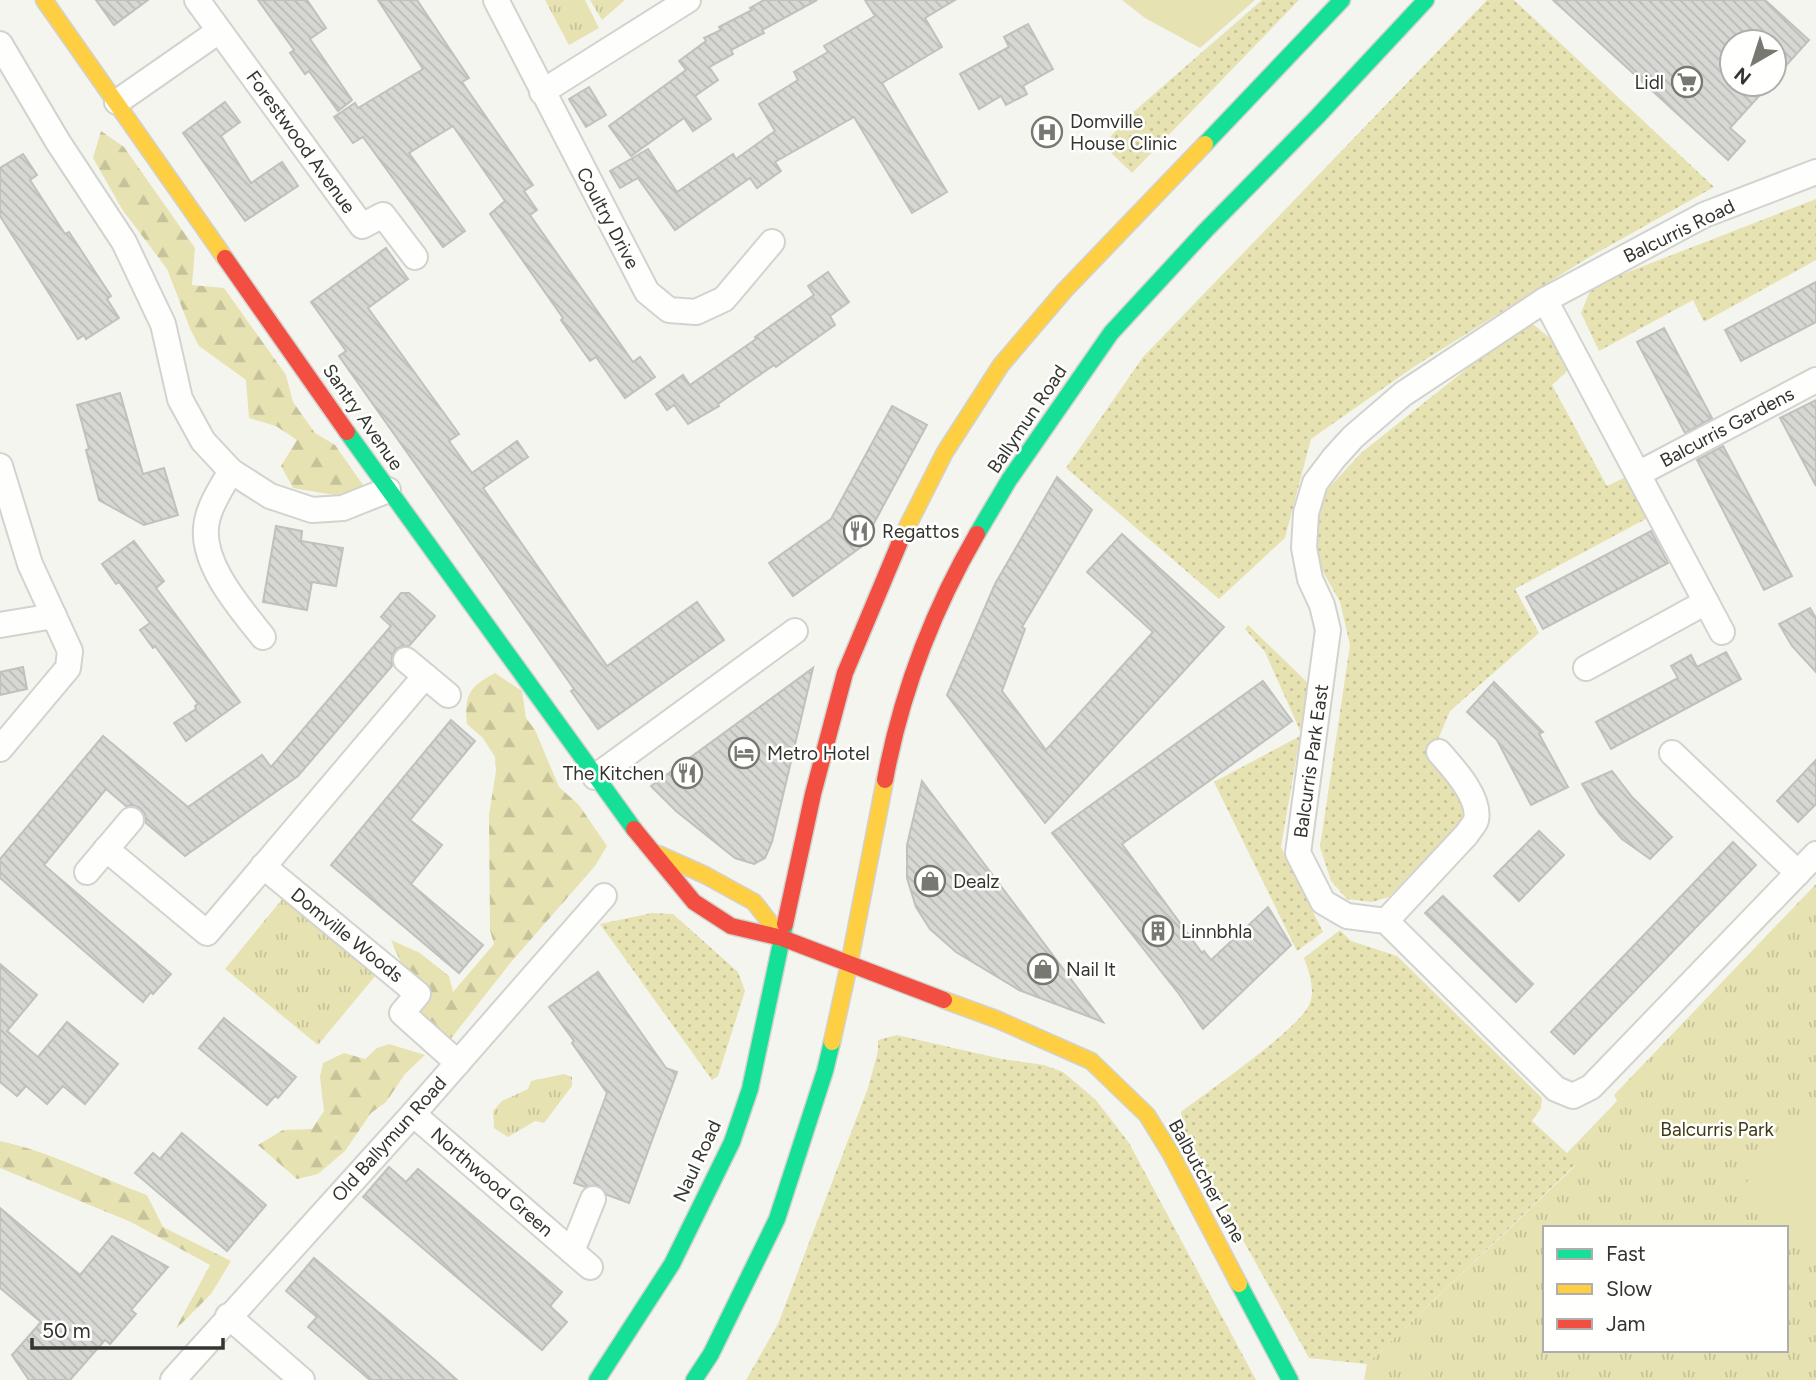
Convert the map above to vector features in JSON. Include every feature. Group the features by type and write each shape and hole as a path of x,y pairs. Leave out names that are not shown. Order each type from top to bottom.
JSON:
{"main road":[{"name":"Santry Avenue","path":"44,0 388,490 619,811 694,902 731,926 782,938 849,965"},
{"path":"782,938 813,794 845,673 892,557 944,452 1001,365 1064,291 1342,0"},
{"name":"Ballymun Road","path":"849,965 894,732 926,639 956,571 1009,480 1111,333 1426,0"},
{"name":"Santry Avenue","path":"655,853 705,875 754,902 782,938"},
{"name":"Naul Road","path":"597,1380 672,1264 732,1142 750,1090 782,938"},
{"path":"694,1380 711,1354 777,1219 825,1071 849,965"},
{"name":"Balbutcher Lane","path":"849,965 996,1019 1091,1060 1147,1115 1171,1154 1290,1380"}],"street":[{"name":"Forestwood Avenue","path":"197,0 362,226 383,215 415,257"},
{"name":"Coultry Drive","path":"496,0 647,292 669,310 696,312 724,299 772,242"},
{"path":"542,92 688,0"},
{"path":"117,102 219,31"},
{"path":"0,44 58,142 124,242 163,324 180,399 203,441 231,471 270,496 312,510 343,508 388,490"},
{"name":"Balcurris Road","path":"1545,300 1704,215 1816,172"},
{"path":"1545,300 1721,632"},
{"name":"Balcurris Park East","path":"1387,921 1348,916 1323,902 1298,853 1328,630 1322,606 1310,579 1304,548 1306,513 1315,483 1353,437 1403,394 1545,300"},
{"name":"Balcurris Gardens","path":"1638,474 1816,380"},
{"path":"231,471 206,523 208,548 216,572 233,600 263,637"},
{"path":"0,749 68,668 70,652 30,564 1,477"},
{"path":"1586,668 1706,602"},
{"path":"0,625 54,616"},
{"path":"595,777 795,631"},
{"path":"406,660 448,695"},
{"path":"106,849 206,933 425,676"},
{"path":"1439,752 1462,777 1474,802 1476,819 1467,834 1387,921 1556,1090 1573,1096 1591,1087 1816,854"},
{"path":"1672,753 1798,873"},
{"path":"87,872 131,820"},
{"name":"Domville Woods","path":"263,866 418,993 402,1013 458,1063"},
{"name":"Old Ballymun Road","path":"173,1380 413,1114 604,896"},
{"name":"Northwood Green","path":"413,1114 590,1267"},
{"name":"Northwood Green","path":"572,1251 593,1199"},
{"path":"228,1316 302,1380"}],"green space":[{"path":"545,0 585,0 599,28 569,45"},
{"path":"590,0 625,0 602,20"},
{"path":"1122,0 1255,0 1200,48 1145,18"},
{"path":"1262,0 1299,0 1132,173 1103,145 1130,115"},
{"path":"1487,0 1514,0 1714,187 1586,259 1415,366 1311,439 1285,538 1219,599 1066,468 1143,357"},
{"path":"101,131 124,147 195,248 192,285 224,288 286,375 293,402 315,433 335,445 363,485 357,493 334,495 293,488 281,466 297,440 276,426 249,418 246,380 199,346 167,269 122,209 93,158"},
{"path":"1816,199 1816,260 1704,322 1693,300 1599,351 1581,313 1592,286"},
{"path":"1534,325 1556,345 1564,357 1567,371 1552,385 1607,486 1632,474 1653,515 1515,589 1539,633 1450,711 1435,747 1467,804 1462,821 1389,897 1372,902 1347,899 1331,881 1320,847 1350,645 1340,602 1313,554 1324,493 1361,453 1519,327"},
{"path":"1248,625 1309,684 1301,732 1265,652 1245,629"},
{"path":"495,673 522,691 526,718 535,730 559,787 579,805 607,846 595,866 512,961 445,1046 418,1019 424,994 405,972 391,940 420,953 449,976 453,992 494,944 490,930 489,815 496,771 495,757 483,738 467,724 466,706 474,688"},
{"path":"1300,736 1281,847 1323,932 1297,951 1214,782"},
{"name":"Balcurris Park","path":"1816,884 1816,1380 1364,1380 1367,1364 1575,1166 1567,1153 1617,1101 1614,1095"},
{"path":"283,898 376,975 318,1045 225,969"},
{"path":"652,913 673,914 738,972 745,991 718,1076 712,1080 600,924"},
{"path":"1340,930 1351,941 1397,956 1542,1098 1541,1108 1532,1121 1567,1153 1575,1165 1367,1364 1309,1358 1187,1140 1181,1112 1271,1044 1302,1016 1312,994 1304,958"},
{"path":"897,1035 1002,1059 1044,1065 1063,1072 1096,1100 1129,1143 1256,1380 746,1380 778,1324 868,1088 878,1051 878,1040"},
{"path":"389,1044 425,1055 405,1074 386,1102 371,1113 345,1151 318,1174 297,1179 258,1145 283,1130 312,1129 324,1111 320,1077 323,1063 344,1053 365,1059 377,1048"},
{"path":"564,1074 572,1077 572,1086 544,1123 535,1121 508,1137 494,1128 493,1111 502,1101 528,1089 531,1081"},
{"path":"1816,1111 1816,1264 1788,1238 1788,1226 1776,1226 1739,1190"},
{"path":"0,1141 56,1158 147,1195 163,1227 231,1261 211,1294 175,1330 210,1265 131,1222 0,1168"}],"building":[{"path":"96,0 148,0 114,25"},
{"path":"258,0 307,0 326,28 310,39 352,100 338,111 309,71 305,74 290,53 294,50"},
{"path":"378,0 417,0 469,78 462,82 533,185 524,191 537,210 530,215 633,362 640,357 655,377 625,398 596,357 590,361 490,214 505,201 453,126 409,153 465,231 443,247 363,137 353,143 334,117 355,103 358,108 423,69"},
{"path":"764,0 817,0 762,30 764,33 731,50 733,54 709,67 718,80 695,96 711,119 693,131 684,118 631,156 609,126 686,70 679,61 706,41 704,38 721,30 719,27 752,10 750,8"},
{"path":"865,0 955,0 925,18 942,47 882,83 947,192 912,213 854,117 775,162 781,171 757,188 750,178 675,230 638,178 620,188 610,171 648,149 677,192 733,154 736,159 775,131 759,104 798,80 794,72 828,52 824,46 875,16"},
{"name":"Lidl","path":"1553,0 1765,0 1809,40 1788,63 1788,28 1718,28 1718,98 1757,98 1730,128 1745,141 1728,160"},
{"path":"1028,24 1053,69 1023,86 1027,94 1006,105 1001,96 979,109 960,74 1009,47 1004,37"},
{"path":"589,87 606,115 586,127 569,99"},
{"path":"225,102 240,122 221,136 251,183 282,162 298,186 245,221 183,133"},
{"path":"23,154 37,175 30,180 65,234 69,232 111,296 107,299 119,318 86,339 84,335 78,339 0,216 0,168"},
{"path":"386,248 408,279 368,308 459,434 449,441 472,473 517,441 528,457 483,488 607,666 697,602 724,640 598,729 571,691 574,689 339,356 346,351 311,302"},
{"path":"828,272 849,302 830,316 835,325 776,367 774,365 748,383 718,404 719,406 688,424 674,405 667,410 656,394 683,375 690,385 756,339 755,337 814,295 808,286"},
{"path":"1816,282 1816,322 1741,361 1725,330"},
{"path":"1664,328 1712,418 1685,433 1637,342"},
{"path":"120,393 143,474 164,468 178,515 144,525 99,500 77,405"},
{"path":"1816,400 1816,486 1780,418"},
{"path":"892,406 927,425 861,547 793,596 769,563 831,519"},
{"path":"1723,446 1792,576 1764,590 1697,460"},
{"path":"1057,477 1092,510 1022,627 1025,629 1002,691 1046,750 1153,632 1087,572 1122,534 1224,627 1045,823 947,695 995,584"},
{"path":"276,526 302,531 301,541 343,548 336,586 312,582 307,610 263,602"},
{"path":"1651,531 1668,563 1543,629 1526,597"},
{"path":"134,541 164,581 156,588 240,702 186,741 174,723 196,709 198,704 140,630 150,623 102,564"},
{"path":"401,593 409,593 435,616 409,646 395,650 392,666 298,776 185,856 146,823 145,814 140,808 126,806 106,789 44,865 171,974 143,1002 0,878 0,859 103,736 188,807 262,755 271,767 391,626 381,617"},
{"path":"1810,608 1816,618 1816,672 1792,646 1779,624"},
{"path":"1726,652 1741,679 1611,749 1596,722 1678,678 1671,666 1691,655 1697,667"},
{"path":"23,667 27,689 0,695 0,672"},
{"name":"Metro Hotel","path":"813,668 772,842 765,858 754,864 735,858 676,811 651,786"},
{"path":"1263,681 1292,721 1122,844 1202,953 1204,951 1211,960 1268,907 1291,945 1203,1029 1179,994 1052,833"},
{"path":"1494,682 1543,732 1539,734 1568,787 1531,805 1497,740 1467,712"},
{"path":"451,720 475,741 410,820 442,845 411,884 483,945 459,973 331,865"},
{"path":"1816,760 1816,804 1798,822 1777,801"},
{"path":"1612,771 1632,797 1672,837 1650,859 1622,839 1599,813 1582,784"},
{"path":"922,781 1103,1022 1019,990 956,952 930,929 916,907 907,878 907,845"},
{"path":"1539,831 1564,855 1519,901 1494,876"},
{"path":"1733,842 1756,865 1574,1054 1551,1032"},
{"path":"1443,896 1533,984 1516,1002 1425,913"},
{"path":"0,964 37,995 7,1031 38,1057 67,1022 118,1064 85,1104 63,1086 47,1104 26,1086 17,1096 0,1082"},
{"path":"598,972 666,1068 677,1072 629,1203 607,1195 598,1185 585,1187 574,1183 607,1093 549,1007"},
{"path":"224,1018 296,1077 278,1098 275,1096 267,1105 199,1048"},
{"path":"182,1133 266,1205 227,1251 135,1173 153,1153 160,1159"},
{"path":"389,1167 406,1182 418,1169 562,1292 550,1306 567,1322 542,1350 363,1197"},
{"path":"0,1208 80,1275 112,1236 168,1267 131,1310 136,1314 110,1344 105,1340 70,1380 29,1380 12,1355 41,1322 0,1288"},
{"path":"314,1258 457,1380 370,1380 308,1327 317,1317 286,1291"}],"traffic: fast":[{"path":"1205,144 1342,0"},
{"path":"977,534 1009,480 1111,333 1426,0"},
{"path":"347,432 634,829"},
{"path":"597,1380 672,1264 732,1142 750,1089 785,924"},
{"path":"694,1380 711,1354 777,1219 832,1042"},
{"path":"1239,1284 1290,1380"}],"traffic: slow":[{"path":"44,0 225,258"},
{"path":"902,537 945,452 1001,365 1064,291 1205,144"},
{"path":"832,1042 885,780"},
{"path":"658,854 705,875 754,902 782,938"},
{"path":"944,1000 996,1019 1091,1061 1147,1115 1171,1154 1239,1284"}],"traffic: jam":[{"path":"225,258 347,432"},
{"path":"885,780 900,716 920,653 946,592 977,534"},
{"path":"785,924 813,794 845,673 902,537"},
{"path":"634,829 694,902 731,926 782,938 944,1000"}],"place":[{"name":"Lidl","path":"1687,82"},
{"name":"Domville House Clinic","path":"1047,132"},
{"name":"Regattos","path":"859,531"},
{"name":"Metro Hotel","path":"744,753"},
{"name":"The Kitchen","path":"687,773"},
{"name":"Dealz","path":"930,881"},
{"name":"Linnbhla","path":"1158,931"},
{"name":"Nail It","path":"1043,969"}]}
